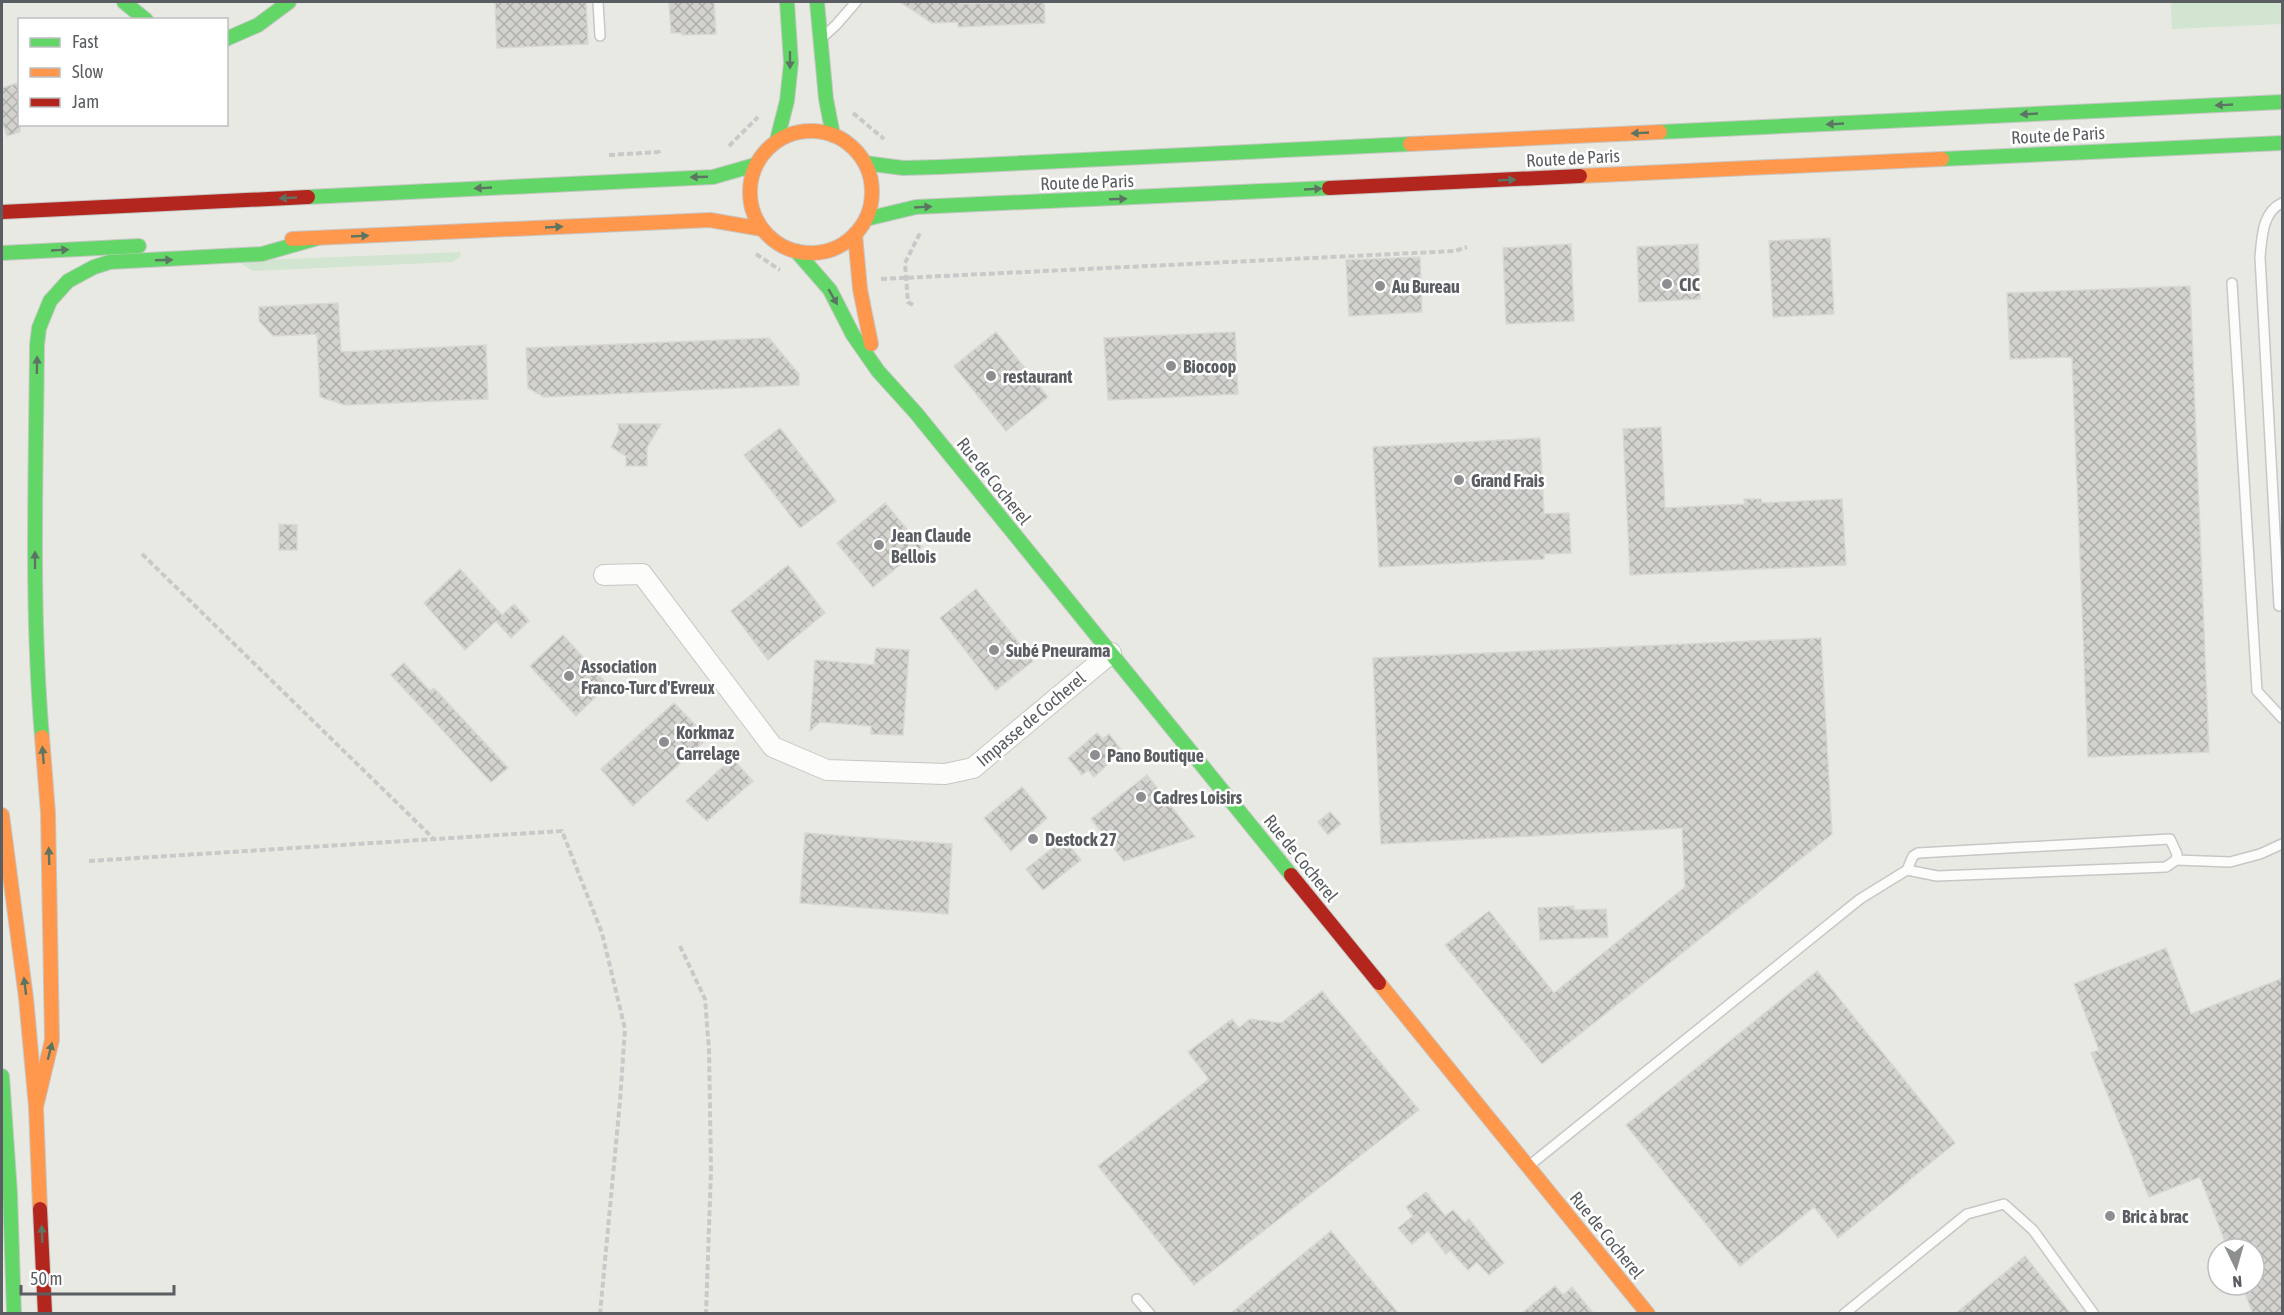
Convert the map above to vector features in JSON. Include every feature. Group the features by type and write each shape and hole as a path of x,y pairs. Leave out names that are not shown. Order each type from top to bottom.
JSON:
{"main road":[{"path":"124,2 144,18"},
{"path":"228,38 258,25 289,2"},
{"path":"777,140 787,101 791,63 787,2"},
{"path":"817,2 826,99 833,135"},
{"name":"Route de Paris","path":"865,163 903,168 940,167 2283,102"},
{"path":"819,131 833,135 846,141 865,163 872,182 872,201 866,219 855,234 843,244 828,251 812,253 796,251 778,244 762,229 754,214 750,198 750,181 756,165 765,151 777,140 790,134 819,131"},
{"name":"Route de Paris","path":"866,219 921,207 2283,141"},
{"path":"2,212 713,177 756,165"},
{"path":"203,243 710,220 762,229"},
{"name":"Rue de Cocherel","path":"855,234 857,281 861,308 878,371"},
{"path":"36,1107 52,1041 48,813 36,668 35,607 37,354 39,327 43,312 64,283 91,267 110,262 262,254 318,238"},
{"path":"2,253 157,245"},
{"name":"Rue de Cocherel","path":"796,251 830,290 854,335 878,371 916,412 1648,1314"},
{"path":"2,815 25,986 36,1107 45,1314"},
{"path":"2,1076 10,1193 14,1314"},
{"path":"2,1144 10,1193"}],"street":[{"name":"Impasse de Cocherel","path":"604,575 642,574 773,747 827,770 945,774 973,768 1111,653"}],"lane":[{"path":"598,2 600,36"},
{"path":"820,39 856,2"},
{"path":"2279,606 2260,257 2265,221 2278,204 2283,203"},
{"path":"2232,283 2257,691 2283,718"},
{"path":"1528,1167 1860,899 1907,870 1913,856 1917,853 2170,839 2178,854 2176,860 2166,867 1937,876 1907,870"},
{"path":"2176,860 2230,862 2260,854 2283,844"},
{"path":"1844,1314 1967,1214 2004,1204 2033,1230 2094,1314"},
{"path":"1137,1299 1150,1314"}],"path":[{"path":"728,147 754,123 763,108"},
{"path":"851,110 888,143"},
{"path":"601,155 658,152 659,159"},
{"path":"913,305 908,302 906,263 922,230 921,207"},
{"path":"857,281 1455,251 1467,247"},
{"path":"753,252 771,266 789,274"},
{"path":"142,554 434,839"},
{"path":"89,861 562,831 602,933 625,1029 600,1314"},
{"path":"680,946 705,999 709,1049 711,1170 706,1314"}],"green space":[{"path":"2171,2 2282,2 2282,24 2172,29"},
{"path":"461,252 460,257 453,262 253,271 237,261"}],"building":[{"path":"495,2 586,2 588,44 497,48"},
{"path":"669,2 714,2 716,34 671,33"},
{"path":"900,2 959,2 959,4 1044,2 1045,23 958,27 958,22 932,23"},
{"path":"18,83 20,132 7,136 2,121 2,88"},
{"path":"1830,238 1834,314 1773,317 1769,241"},
{"path":"1571,244 1574,321 1506,324 1503,248"},
{"path":"1698,244 1700,299 1639,302 1637,247"},
{"name":"Au Bureau","path":"1420,257 1422,312 1349,316 1346,260"},
{"path":"2190,286 2209,752 2088,757 2072,357 2010,359 2007,293"},
{"path":"338,303 341,352 486,345 488,399 345,405 320,397 317,334 273,336 259,321 259,307"},
{"path":"996,332 1048,397 1006,431 954,366"},
{"name":"Biocoop","path":"1235,332 1238,394 1108,400 1104,338"},
{"path":"769,338 799,374 799,385 544,397 528,388 526,348"},
{"path":"618,424 661,424 647,447 647,466 626,466 626,456 611,447 619,431"},
{"path":"1661,427 1665,508 1745,504 1744,499 1761,499 1762,503 1842,499 1846,565 1630,575 1623,429"},
{"path":"780,428 836,501 800,528 744,455"},
{"name":"Grand Frais","path":"1540,438 1544,514 1569,513 1571,553 1544,554 1544,559 1379,567 1373,447"},
{"name":"Jean Claude Bellois","path":"885,503 922,547 873,587 837,543"},
{"path":"279,524 297,525 297,550 279,550"},
{"path":"788,565 825,613 768,660 731,611"},
{"path":"460,569 502,615 514,604 529,621 511,638 496,621 465,650 424,603"},
{"name":"Subé Pneurama","path":"976,589 1033,661 996,690 940,618"},
{"name":"Association Franco-Turc d'Evreux","path":"563,635 608,685 576,716 530,666"},
{"path":"1821,638 1832,834 1542,1064 1445,945 1489,911 1554,993 1685,887 1682,828 1381,844 1373,658"},
{"path":"876,648 909,650 903,735 871,734 871,726 820,722 810,731 815,660 874,665"},
{"path":"404,663 430,691 434,688 508,768 491,782 391,675"},
{"path":"674,703 708,738 633,806 601,769"},
{"name":"Pano Boutique","path":"1097,733 1103,739 1109,734 1122,751 1094,777 1088,770 1082,775 1068,758"},
{"path":"732,758 753,781 707,821 686,801"},
{"name":"Cadres Loisirs","path":"1147,775 1195,837 1124,861 1091,819"},
{"path":"1022,787 1047,818 1011,851 984,818"},
{"path":"1330,812 1341,824 1328,835 1318,822"},
{"path":"805,833 952,844 948,914 800,903"},
{"path":"1064,839 1081,860 1043,890 1026,869"},
{"path":"1574,906 1574,910 1606,909 1608,937 1540,940 1538,908"},
{"path":"2166,948 2191,1014 2283,978 2283,1314 2253,1314 2247,1297 2266,1297 2266,1237 2223,1237 2200,1177 2149,1197 2091,1053 2099,1050 2074,984"},
{"path":"1817,971 1955,1143 1838,1238 1814,1207 1740,1266 1626,1125"},
{"path":"1322,991 1419,1110 1194,1285 1098,1166 1209,1079 1188,1052 1232,1019 1239,1028 1250,1019 1281,1023"},
{"path":"1426,1192 1445,1216 1453,1210 1465,1223 1469,1219 1504,1263 1489,1275 1477,1262 1468,1270 1450,1250 1446,1254 1428,1231 1412,1244 1398,1228 1413,1216 1406,1207"},
{"path":"1331,1231 1399,1314 1230,1314"},
{"path":"2025,1256 2071,1314 1955,1314"},
{"path":"1555,1286 1563,1295 1572,1287 1594,1314 1521,1314"}],"traffic: fast":[{"path":"124,2 144,18"},
{"path":"228,38 258,25 289,2"},
{"path":"777,140 787,101 791,63 787,2"},
{"path":"817,2 826,99 833,135"},
{"path":"1660,132 2282,102"},
{"path":"1942,159 2282,143"},
{"path":"865,163 903,168 940,167 1410,144"},
{"path":"308,197 713,177 755,165"},
{"path":"866,219 916,207 1329,188"},
{"path":"42,737 35,590 37,345 39,328 50,301 68,281 94,267 110,262 262,254 318,238"},
{"path":"2,253 139,246"},
{"path":"796,251 830,290 853,335 878,371 916,413 1291,875"},
{"path":"2,1076 10,1193 14,1314"}],"traffic: slow":[{"path":"811,131 834,136 845,141 854,149 862,158 867,169 872,192 867,215 862,226 854,235 845,243 834,248 811,253 788,248 777,243 768,235 760,226 755,215 750,192 755,169 760,158 768,149 777,141 788,136 811,131"},
{"path":"1410,144 1660,132"},
{"path":"1580,176 1942,159"},
{"path":"292,239 710,220 762,229"},
{"path":"855,234 860,289 871,344"},
{"path":"36,1107 52,1040 48,813 42,737"},
{"path":"2,815 26,998 36,1107 40,1209"},
{"path":"1379,983 1648,1314"}],"traffic: jam":[{"path":"1329,188 1580,176"},
{"path":"2,212 308,197"},
{"path":"1291,875 1379,983"},
{"path":"40,1209 45,1314"}],"place":[{"name":"CIC","path":"1667,284"},
{"name":"Au Bureau","path":"1380,286"},
{"name":"Biocoop","path":"1171,366"},
{"name":"restaurant","path":"991,376"},
{"name":"Grand Frais","path":"1459,480"},
{"name":"Jean Claude Bellois","path":"879,545"},
{"name":"Subé Pneurama","path":"994,650"},
{"name":"Association Franco-Turc d'Evreux","path":"569,676"},
{"name":"Korkmaz Carrelage","path":"664,742"},
{"name":"Pano Boutique","path":"1095,755"},
{"name":"Cadres Loisirs","path":"1141,797"},
{"name":"Destock 27","path":"1033,839"},
{"name":"Bric à brac","path":"2110,1216"}]}
